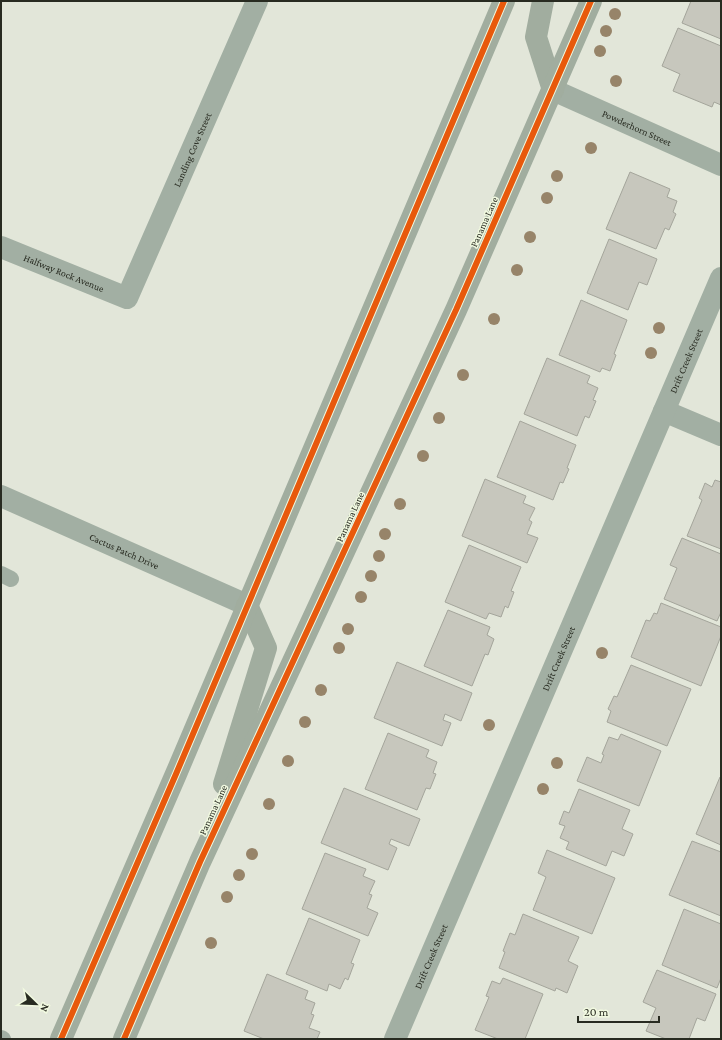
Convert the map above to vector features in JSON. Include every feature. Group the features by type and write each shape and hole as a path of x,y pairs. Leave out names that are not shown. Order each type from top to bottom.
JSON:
{"main road":[{"path":"61,1039 176,774 504,1"},
{"path":"543,1 536,37 553,90"},
{"name":"Panama Lane","path":"124,1039 200,862 456,310 591,1"},
{"path":"200,862 266,648 247,605"}],"street":[{"name":"Landing Cove Street","path":"127,298 257,1"},
{"name":"Powderhorn Street","path":"553,90 721,165"},
{"name":"Halfway Rock Avenue","path":"1,247 127,298"},
{"name":"Drift Creek Street","path":"394,1039 721,278"},
{"path":"664,411 721,435"},
{"name":"Cactus Patch Drive","path":"1,496 247,605"}],"building":[{"path":"691,1 721,1 721,39 682,23"},
{"path":"678,28 721,46 721,105 714,102 712,107 673,91 680,74 662,66"},
{"path":"630,172 670,189 667,197 677,201 673,212 676,214 669,230 665,228 656,249 606,229"},
{"path":"609,239 657,259 647,285 639,282 628,310 587,293"},
{"path":"581,300 627,320 614,354 616,355 610,371 602,368 600,372 559,355"},
{"path":"547,358 590,376 587,383 598,388 593,400 596,401 589,418 585,416 577,436 524,414"},
{"path":"520,421 576,445 567,468 569,469 563,483 560,482 553,500 497,477"},
{"path":"485,479 526,496 523,503 535,508 529,520 532,522 527,534 538,538 527,563 462,536"},
{"path":"715,480 721,482 721,549 687,536 702,500 699,498 705,483 712,487"},
{"path":"682,538 721,554 721,612 717,621 664,599 677,568 670,565"},
{"path":"469,545 521,567 511,591 514,592 508,608 505,606 501,617 489,613 486,619 445,602"},
{"path":"661,603 721,627 721,636 701,686 631,657 646,620 650,621 654,613 657,614"},
{"path":"448,610 490,627 487,635 494,639 488,655 485,654 472,686 424,666"},
{"path":"397,662 472,693 461,721 445,714 443,720 451,723 442,746 374,718"},
{"path":"631,665 691,689 667,746 607,722 611,711 608,709 614,696 617,697"},
{"path":"388,733 429,750 426,757 437,762 433,773 436,774 430,789 426,788 417,810 365,789"},
{"path":"621,734 661,751 639,806 577,781 587,757 601,763 604,755 602,754 609,737 618,740"},
{"path":"721,777 721,845 696,834"},
{"path":"344,788 420,819 409,846 391,839 389,844 397,848 388,870 321,843"},
{"path":"579,789 630,810 622,829 633,834 624,856 612,851 606,866 566,849 569,842 560,838 565,826 559,824 564,811 569,813"},
{"path":"692,841 721,852 721,916 669,895"},
{"path":"547,850 615,878 592,934 533,910 546,877 538,873"},
{"path":"325,853 366,869 363,876 375,881 369,894 372,895 367,908 378,913 368,936 302,909"},
{"path":"684,909 721,924 721,978 717,988 662,965"},
{"path":"523,914 579,937 568,961 578,966 567,993 556,988 555,991 499,968 505,952 503,951 510,933 515,935"},
{"path":"309,918 360,940 351,963 354,964 348,980 345,978 340,989 329,984 327,991 286,974"},
{"path":"657,970 716,994 705,1021 697,1018 689,1039 666,1039 646,1031 656,1008 643,1002"},
{"path":"267,974 308,991 305,999 315,1003 311,1014 314,1015 309,1028 320,1032 317,1039 264,1039 244,1031"},
{"path":"503,978 543,994 525,1039 498,1039 475,1030 489,997 486,996 492,981 500,984"}],"cycle path":[{"path":"61,1039 176,774 504,1"},
{"path":"124,1039 200,862 456,310 591,1"}]}
